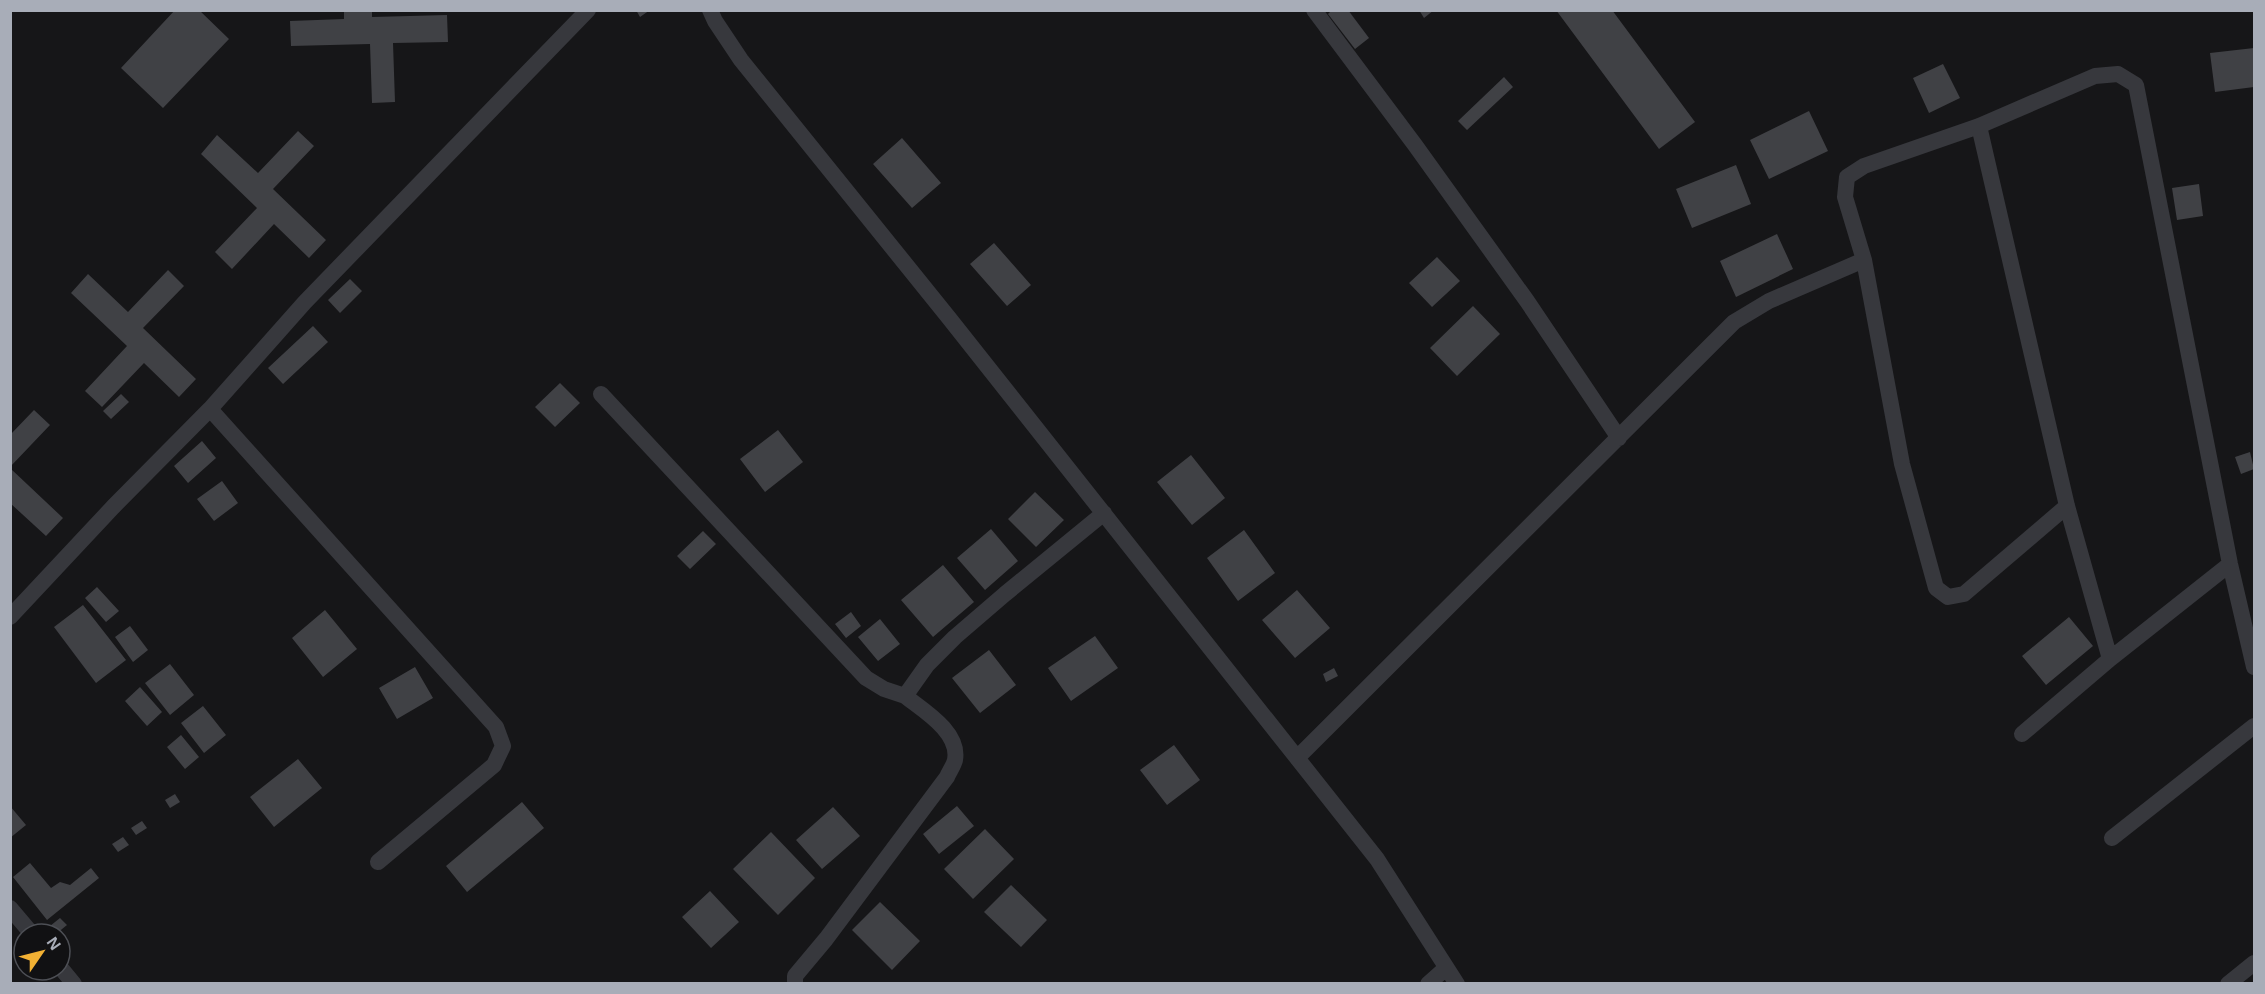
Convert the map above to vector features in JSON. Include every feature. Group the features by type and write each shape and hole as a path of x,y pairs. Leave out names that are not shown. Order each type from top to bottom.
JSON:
{"street":[{"path":"10,617 113,507 210,409 305,302 588,10"},
{"path":"710,10 741,60 1104,513 1377,859 1457,984"},
{"path":"1314,10 1416,146 1527,301 1619,438"},
{"path":"2067,506 1964,594 1948,597 1936,588 1902,464 1864,260 1845,197 1848,177 1864,166 1979,126 2095,76 2118,74 2136,85 2230,564 2254,668"},
{"path":"1979,126 2067,506 2110,659"},
{"path":"1297,758 1734,322 1769,301 1864,260"},
{"path":"601,394 866,678 884,689 905,696 934,719 953,739 955,759 940,785 826,939 795,976 795,984"},
{"path":"210,409 496,727 503,746 494,765 378,862"},
{"path":"905,696 927,665 955,637 1104,513"},
{"path":"2022,734 2110,659 2230,564"},
{"path":"2112,838 2254,726"},
{"path":"10,908 22,922"},
{"path":"2228,984 2254,963"},
{"path":"1428,984 1446,968"}],"building":[{"path":"175,10 199,10 229,39 163,108 121,68"},
{"path":"344,10 372,10 372,17 447,15 448,42 393,43 395,102 372,103 370,44 291,46 290,21 344,19"},
{"path":"636,10 650,10 640,17"},
{"path":"1332,10 1348,10 1369,38 1355,49 1328,14"},
{"path":"1419,10 1434,10 1424,18"},
{"path":"1556,10 1612,10 1695,122 1659,149"},
{"path":"2254,48 2254,87 2215,92 2210,53"},
{"path":"1943,64 1960,98 1929,113 1913,78"},
{"path":"1504,77 1513,87 1467,130 1458,121"},
{"path":"1809,111 1828,151 1769,179 1750,140"},
{"path":"298,131 314,146 273,189 326,240 309,258 274,224 232,269 215,252 257,208 201,154 217,135 258,173"},
{"path":"902,138 941,183 912,208 873,164"},
{"path":"1736,165 1751,204 1692,228 1676,189"},
{"path":"2199,184 2203,216 2177,220 2172,188"},
{"path":"1777,234 1793,269 1736,297 1720,261"},
{"path":"994,243 1031,285 1007,306 970,264"},
{"path":"1437,257 1460,281 1432,307 1409,283"},
{"path":"168,270 184,286 143,328 196,379 179,397 144,363 102,407 85,391 127,346 71,293 88,274 128,312"},
{"path":"350,279 362,291 340,313 328,300"},
{"path":"1473,306 1500,334 1457,376 1430,348"},
{"path":"313,326 328,342 283,384 268,368"},
{"path":"560,383 580,403 555,427 535,407"},
{"path":"121,394 129,402 111,419 103,411"},
{"path":"34,410 50,425 10,467 10,435"},
{"path":"778,430 803,462 765,492 740,459"},
{"path":"202,441 216,458 188,483 174,466"},
{"path":"2250,452 2254,469 2241,474 2235,457"},
{"path":"1191,455 1225,498 1192,525 1157,482"},
{"path":"10,468 63,518 46,536 10,503"},
{"path":"222,481 238,503 214,521 197,499"},
{"path":"1035,492 1064,520 1036,547 1008,519"},
{"path":"991,529 1018,561 985,590 957,558"},
{"path":"1244,530 1275,573 1238,601 1207,558"},
{"path":"703,531 716,544 690,569 677,556"},
{"path":"943,565 974,602 933,637 901,600"},
{"path":"97,587 119,611 106,622 85,598"},
{"path":"1297,590 1330,628 1295,658 1262,620"},
{"path":"83,605 126,660 96,683 54,627"},
{"path":"325,610 357,649 323,677 292,638"},
{"path":"851,612 861,626 846,638 835,624"},
{"path":"2069,617 2093,646 2046,685 2022,656"},
{"path":"880,619 900,644 878,661 858,637"},
{"path":"130,626 148,650 133,662 115,637"},
{"path":"1095,636 1118,668 1071,701 1048,668"},
{"path":"989,650 1016,685 980,713 952,678"},
{"path":"170,664 194,695 170,715 145,683"},
{"path":"415,667 433,698 397,719 379,688"},
{"path":"1334,668 1338,676 1326,682 1323,674"},
{"path":"140,687 162,712 147,726 125,701"},
{"path":"203,706 226,735 204,753 181,723"},
{"path":"181,735 199,757 185,769 167,747"},
{"path":"1174,745 1200,780 1167,805 1140,770"},
{"path":"298,759 322,788 274,827 250,797"},
{"path":"175,794 180,802 170,808 165,800"},
{"path":"522,802 544,828 467,892 446,866"},
{"path":"10,806 26,825 10,838"},
{"path":"957,806 974,826 939,854 923,834"},
{"path":"833,807 860,836 822,869 796,840"},
{"path":"142,821 147,828 136,835 131,828"},
{"path":"985,829 1014,859 973,899 944,869"},
{"path":"771,832 815,878 778,915 733,869"},
{"path":"123,837 129,845 118,852 112,844"},
{"path":"30,863 51,888 60,882 70,885 91,868 99,878 47,920 13,877"},
{"path":"1011,885 1047,920 1021,947 984,912"},
{"path":"710,891 739,922 711,948 682,917"},
{"path":"880,902 920,941 892,970 852,930"}]}
